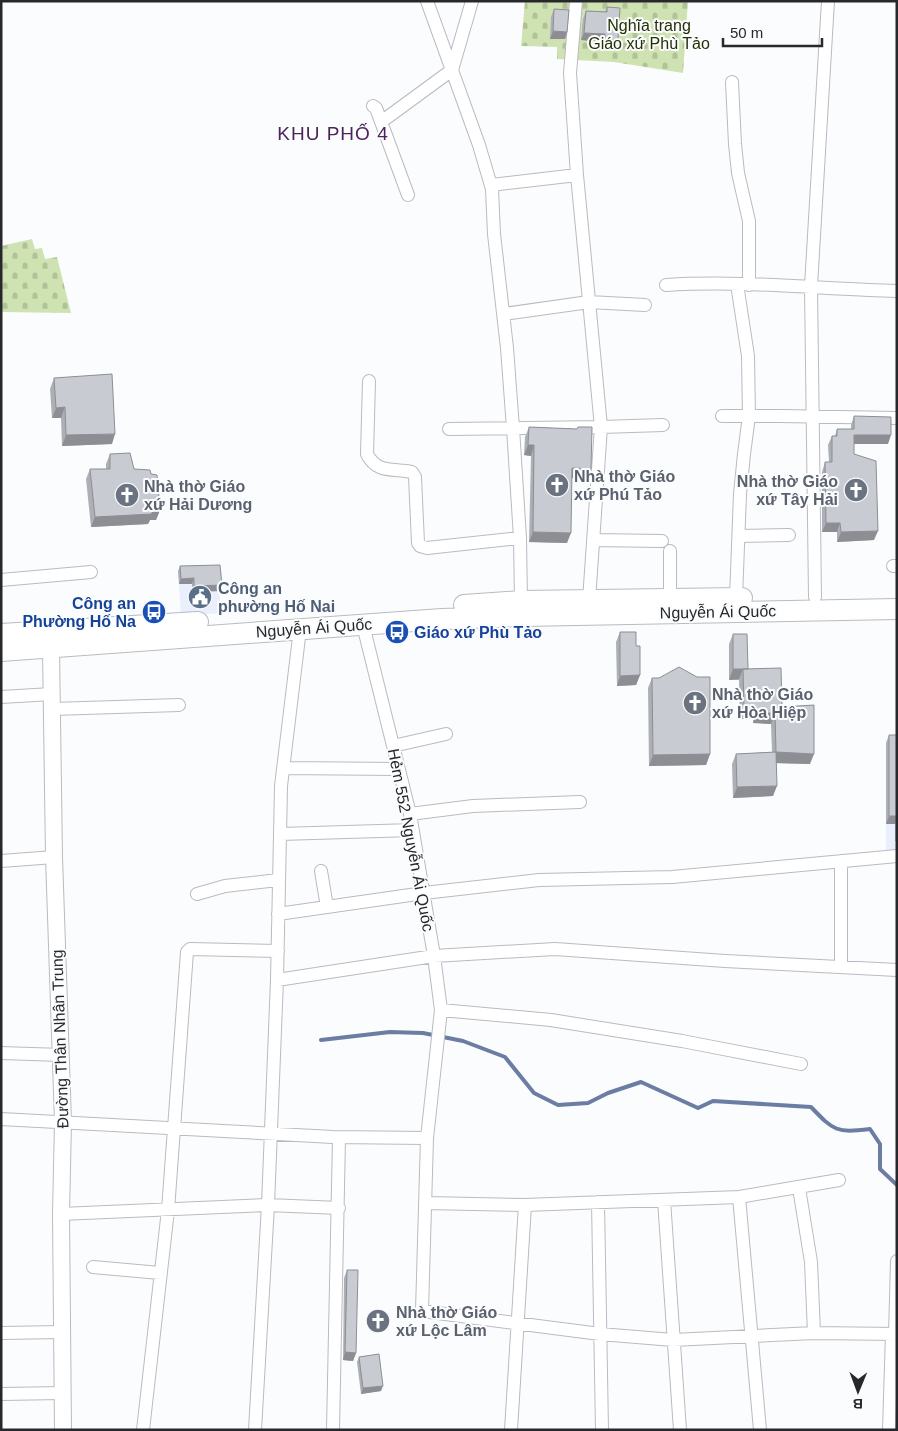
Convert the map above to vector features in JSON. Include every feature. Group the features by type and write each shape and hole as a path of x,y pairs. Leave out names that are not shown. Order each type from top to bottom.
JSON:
{"main road":[{"name":"Nguyễn Ái Quốc","path":"1,651 442,619 522,608 542,600 897,596"},
{"name":"Nguyễn Ái Quốc","path":"1,634 522,608 897,609"}],"street":[{"path":"427,1 479,145 491,185 513,428 522,608"},
{"path":"381,122 452,70 472,1"},
{"path":"576,1 570,73 588,302 601,427 588,600"},
{"path":"815,597 816,533 812,417 812,286 828,1"},
{"path":"732,82 738,173 749,221 743,284 748,356 749,416 744,454 736,598"},
{"path":"373,106 376,108 408,195"},
{"path":"491,185 577,175"},
{"path":"666,285 743,284 897,291"},
{"path":"504,314 588,302 645,305"},
{"path":"369,381 367,454 371,462 378,468 412,472 415,477 418,543 420,546 426,548 520,538"},
{"path":"722,416 897,418"},
{"path":"449,429 663,425"},
{"path":"739,536 789,535"},
{"path":"593,540 666,546 670,598"},
{"path":"1,580 91,572"},
{"name":"Hẻm 552 Nguyễn Ái Quốc","path":"363,625 410,814 434,956 441,1010 427,1138 422,1311 519,1324"},
{"path":"255,1430 271,1134 278,951 281,786 300,629"},
{"name":"Đường Thân Nhân Trung","path":"51,648 54,857 62,1055 63,1430"},
{"path":"1,697 52,702 179,705"},
{"path":"393,746 446,734"},
{"path":"283,768 399,769"},
{"path":"410,814 473,806 580,802"},
{"path":"280,834 413,830"},
{"path":"278,914 424,893 539,880 672,877 897,856"},
{"path":"1,861 54,857"},
{"path":"841,861 841,967"},
{"path":"321,871 327,907"},
{"path":"197,894 225,886 278,880"},
{"path":"277,980 434,956 555,949 897,970"},
{"path":"142,1430 168,1210 188,950 278,951"},
{"path":"441,1010 551,1020 801,1064"},
{"path":"1,1053 62,1055"},
{"path":"1,1119 339,1138 427,1138"},
{"path":"333,1430 339,1138"},
{"path":"426,1203 525,1205 739,1197 839,1180"},
{"path":"799,1188 811,1262 814,1333"},
{"path":"739,1197 760,1430"},
{"path":"664,1200 680,1430"},
{"path":"598,1202 602,1430"},
{"path":"61,1214 268,1205 339,1208"},
{"path":"511,1430 525,1205"},
{"path":"889,1430 897,1261"},
{"path":"93,1268 160,1273"},
{"path":"519,1324 600,1334 673,1340 814,1333 895,1334"},
{"path":"1,1333 62,1332"},
{"path":"1,1394 62,1393"}],"shaded area":[{"name":"Công an phường Hố Nai","path":"218,570 221,613 181,616 178,571"},
{"path":"886,743 897,743 897,851 886,852"}],"green space":[{"name":"Nghĩa trang Giáo xứ Phù Tảo","path":"525,1 688,1 683,73 614,62 557,59 557,47 521,46"},
{"path":"32,239 35,249 42,248 45,259 57,257 71,313 1,312 1,246"}],"building":[{"path":"607,7 620,8 618,40 605,39 605,34 584,33 586,11 607,12"},
{"path":"554,9 569,10 567,32 553,31"},
{"path":"112,374 115,434 66,435 65,407 56,408 54,378"},
{"path":"854,416 891,417 891,435 854,435 854,454 876,461 878,531 841,532 840,523 826,523 825,462 832,462 832,436 837,436 837,429 854,429"},
{"path":"529,427 577,429 578,427 592,427 591,469 572,468 571,533 533,532 534,445 528,445"},
{"path":"130,453 134,469 150,470 151,474 157,475 160,510 152,510 152,514 95,517 90,469 110,469 110,454"},
{"path":"220,565 222,585 194,586 194,578 181,579 180,566"},
{"path":"620,632 636,632 636,646 640,646 640,675 620,676"},
{"path":"733,634 747,634 748,669 733,669"},
{"path":"679,667 697,677 710,677 710,754 653,755 652,678 659,678"},
{"path":"781,668 782,707 814,705 814,754 776,752 775,713 757,713 757,708 744,708 743,669"},
{"path":"889,735 897,735 897,816 889,816"},
{"path":"776,752 777,786 737,787 736,754"},
{"path":"347,1270 358,1270 356,1353 345,1352"},
{"path":"379,1354 383,1386 363,1388 359,1357"}],"waterway":[{"path":"321,1040 390,1032 423,1033 463,1041 505,1057 534,1093 558,1105 588,1103 608,1093 641,1082 698,1108 713,1101 811,1107 825,1121 836,1128 850,1131 870,1129 880,1144 880,1169 897,1185"}],"place":[{"name":"Nhà thờ Giáo xứ Phú Tảo","path":"557,485"},
{"name":"Nhà thờ Giáo xứ Tây Hải","path":"856,490"},
{"name":"Nhà thờ Giáo xứ Hải Dương","path":"127,495"},
{"name":"Công an phường Hố Nai","path":"200,597"},
{"name":"Công an Phường Hố Na","path":"154,612"},
{"name":"Giáo xứ Phù Tảo","path":"397,632"},
{"name":"Nhà thờ Giáo xứ Hòa Hiệp","path":"695,703"},
{"name":"Nhà thờ Giáo xứ Lộc Lâm","path":"378,1321"}],"district":[{"name":"KHU PHỐ 4","path":"333,133"}]}
